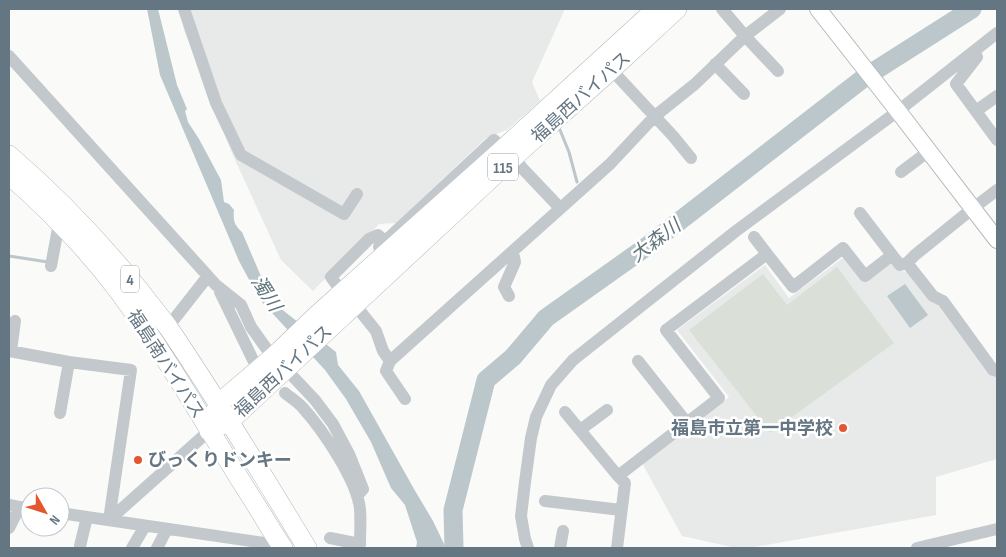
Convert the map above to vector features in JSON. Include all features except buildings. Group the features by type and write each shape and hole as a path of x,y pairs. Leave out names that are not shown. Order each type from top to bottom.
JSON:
{"highway":[{"name":"福島西バイパス","path":"209,431 230,421 282,361 325,320 665,11"},
{"name":"福島南バイパス","path":"9,154 44,185 88,230 123,270 168,327 230,421 307,548"},
{"name":"福島南バイパス","path":"9,175 90,256 121,295 150,336 209,431 285,547"},
{"name":"福島西バイパス","path":"209,431 218,404 282,361"}],"main road":[{"path":"818,9 997,240"}],"street":[{"path":"184,9 216,103 241,155 344,214 357,194"},
{"path":"722,9 778,71"},
{"path":"405,399 386,371 390,362 610,164 655,116 695,84 745,36 780,9"},
{"path":"528,548 521,516 531,438 536,417 551,385 573,360 895,107 974,52 997,33"},
{"path":"974,52 977,57 956,84 997,140"},
{"path":"9,56 212,280 241,305 251,327 315,400 337,432 349,454 363,489 357,496"},
{"path":"716,64 744,94"},
{"path":"606,65 655,116 691,158"},
{"path":"976,111 997,96"},
{"path":"338,286 494,140 509,152 560,208"},
{"path":"900,172 928,151"},
{"path":"860,213 900,265 907,263 997,190"},
{"path":"51,266 59,223"},
{"path":"754,237 793,287 842,248 865,276 892,255"},
{"path":"509,296 504,286 515,262 512,252"},
{"path":"618,476 719,398 666,330 767,254"},
{"path":"907,263 933,296 943,301 993,370 997,371"},
{"path":"168,327 212,280"},
{"path":"212,280 252,360"},
{"path":"360,311 376,331 383,351 390,362"},
{"path":"15,320 10,351 69,362 131,370 109,520"},
{"path":"638,361 687,423"},
{"path":"60,413 69,362"},
{"path":"285,393 301,406 320,429 347,473 357,496 360,509 359,546 330,538"},
{"path":"580,430 607,410"},
{"path":"565,412 624,482 617,548"},
{"path":"109,520 209,431"},
{"path":"545,501 622,510"},
{"path":"9,528 19,508"},
{"path":"70,514 285,547"},
{"path":"80,546 87,517"},
{"path":"132,548 145,526"},
{"path":"157,548 167,529"},
{"path":"917,548 997,529"},
{"path":"560,548 563,530"}],"shaded area":[{"path":"179,9 565,9 532,82 540,101 507,130 486,138 396,223 379,224 313,291 281,260 231,151 184,30"},
{"name":"福島市立第一中学校","path":"844,257 865,282 890,263 901,271 909,272 940,306 997,376 997,459 936,477 936,515 749,548 736,548 682,536 642,463 729,397 677,330 765,265 789,298"},
{"path":"837,267 894,343 770,433 689,330 763,274 787,305"}],"water":[{"name":"濁川","path":"147,9 158,9 177,85 187,109 185,111 188,122 221,180 224,202 229,204 234,210 237,227 242,232 264,285 275,304 336,352 338,365 359,391 433,521 446,548 416,548 417,542 405,505 391,488 371,442 346,399 325,370 260,300 239,261 160,75"},
{"path":"905,284 928,315 910,328 887,296"}],"waterway":[{"name":"大森川","path":"454,548 453,510 486,380 513,357 546,318 646,247 865,77 972,9"},
{"path":"560,130 569,152 577,182"},
{"path":"9,256 48,262"}],"place":[{"name":"福島市立第一中学校","path":"843,428"},
{"name":"びっくりドンキー","path":"138,460"}]}
